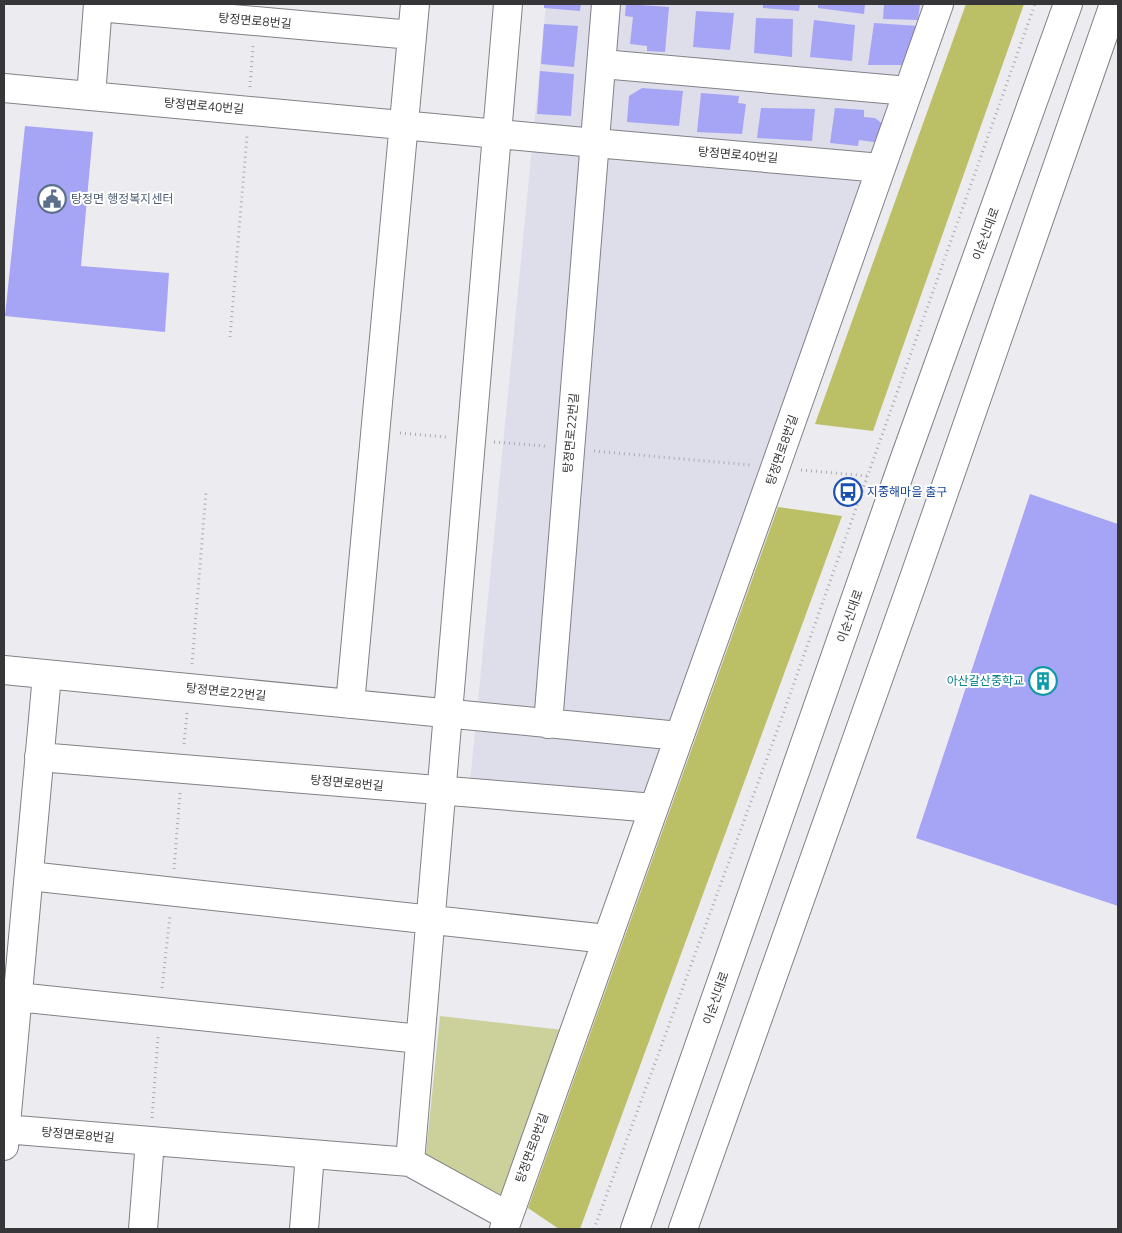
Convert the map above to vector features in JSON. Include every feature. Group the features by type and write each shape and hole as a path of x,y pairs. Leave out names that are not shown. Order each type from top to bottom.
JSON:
{"street":[{"path":"350,704 415,4"},
{"path":"410,1162 508,4"},
{"path":"595,143 606,4"},
{"name":"탕정면로8번길","path":"47,674 4,1135 150,1141 410,1162 506,1223 776,468 939,4"},
{"name":"이순신대로","path":"634,1229 902,466 1068,4"},
{"path":"683,1229 918,568 1114,4"},
{"name":"탕정면로8번길","path":"90,96 98,5 412,35"},
{"path":"602,64 908,91"},
{"name":"탕정면로40번길","path":"4,88 881,168"},
{"name":"탕정면로22번길","path":"548,724 595,143"},
{"name":"탕정면로22번길","path":"4,670 679,736"},
{"name":"탕정면로8번길","path":"40,757 654,808"},
{"path":"29,876 607,939"},
{"path":"17,997 420,1039"},
{"path":"144,1229 150,1141"},
{"path":"304,1229 310,1154"}],"path":[{"path":"594,1229 777,731 1035,4"},
{"path":"230,337 255,21"},
{"path":"375,431 867,476"},
{"path":"150,1141 206,492"}],"shaded area":[{"path":"546,4 938,4 650,800 470,783"}],"green space":[{"path":"966,4 1024,4 873,431 815,424"},
{"path":"778,507 842,516 580,1229 559,1229 528,1208"},
{"path":"440,1016 563,1030 501,1196 426,1154"}],"building":[{"path":"544,4 581,4 580,11 544,8"},
{"path":"626,4 669,7 665,52 647,51 647,46 630,44 633,17 625,16"},
{"path":"763,4 800,4 799,11 763,8"},
{"path":"818,4 865,4 864,14 818,8"},
{"path":"884,4 920,4 918,20 883,19"},
{"path":"696,11 734,13 730,50 693,47"},
{"path":"756,18 793,19 792,57 754,53"},
{"path":"814,20 855,25 852,61 810,57"},
{"path":"874,23 918,26 902,65 868,65"},
{"path":"544,24 578,26 574,67 541,64"},
{"path":"540,71 574,74 571,116 537,114"},
{"path":"642,88 683,91 679,126 627,122 629,96"},
{"path":"701,93 739,96 738,103 746,104 742,134 697,132"},
{"path":"761,108 815,109 812,141 757,138"},
{"path":"835,108 864,110 864,117 875,118 884,125 883,135 874,142 859,140 858,146 830,143"},
{"name":"탕정면 행정복지센터","path":"25,126 93,132 81,266 169,273 165,332 5,316"},
{"name":"아산갈산중학교","path":"1030,494 1118,524 1118,906 916,838"}],"place":[{"name":"탕정면 행정복지센터","path":"52,199"},
{"name":"지중해마을 출구","path":"848,492"},
{"name":"아산갈산중학교","path":"1043,681"}]}
